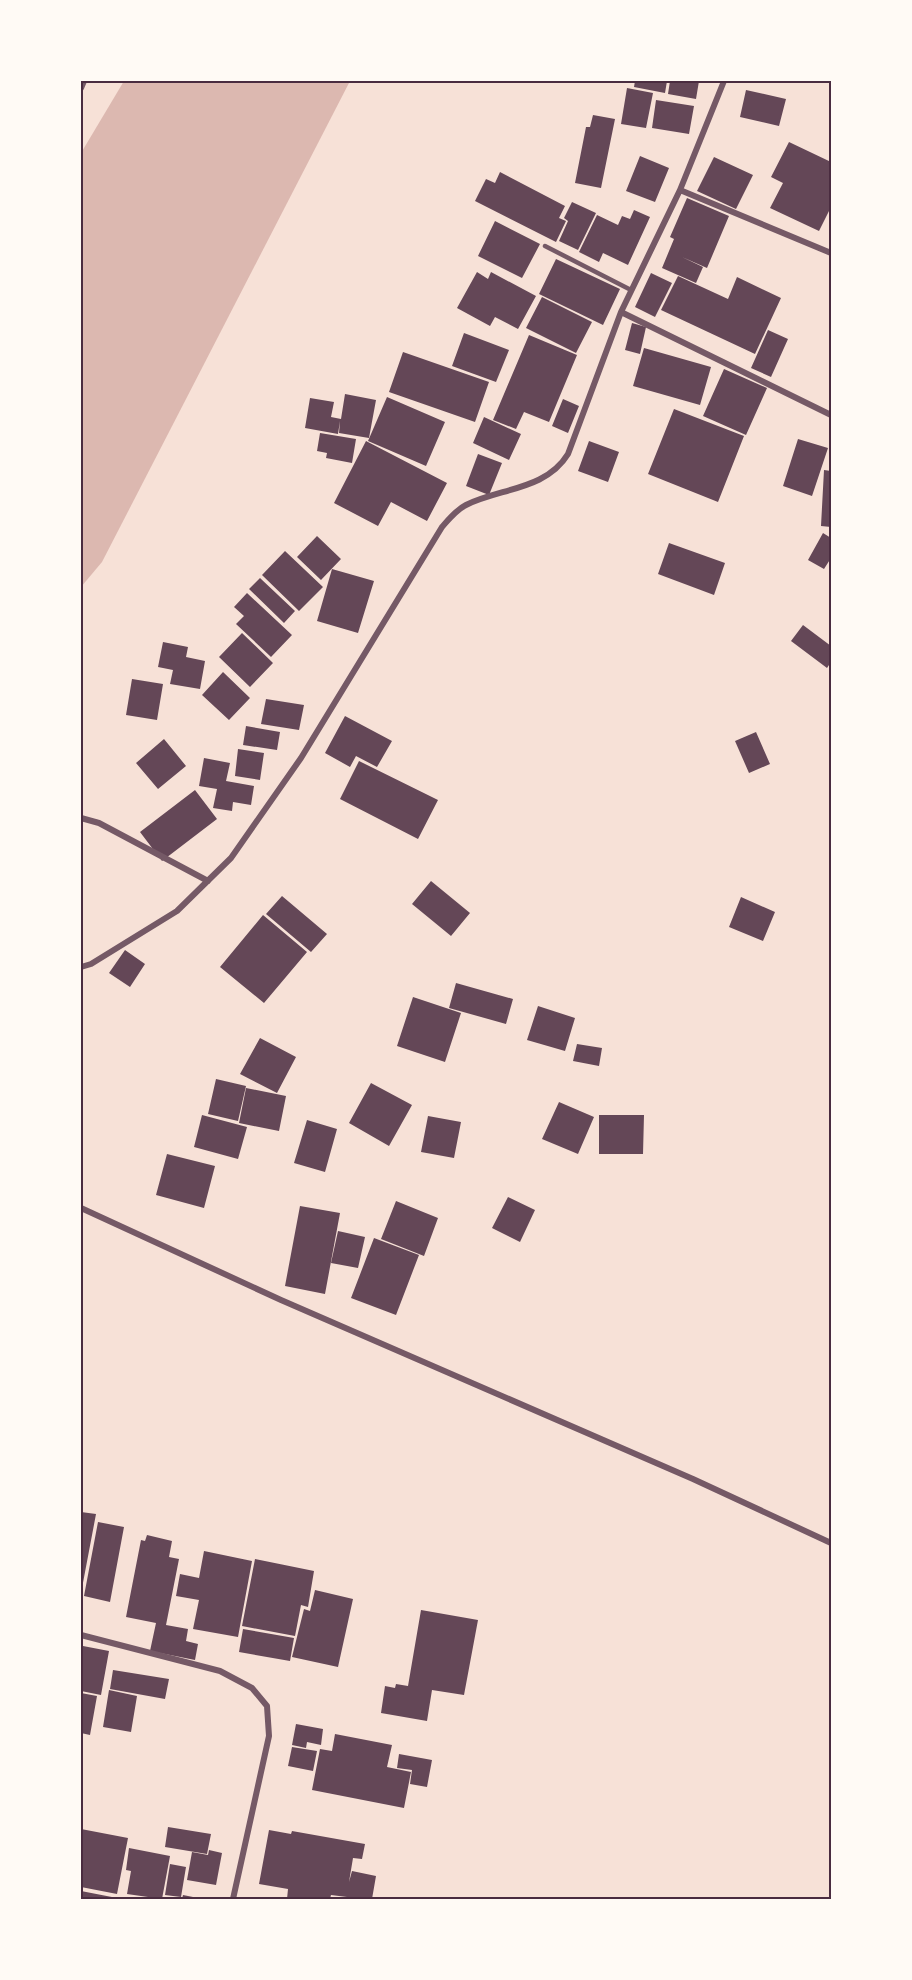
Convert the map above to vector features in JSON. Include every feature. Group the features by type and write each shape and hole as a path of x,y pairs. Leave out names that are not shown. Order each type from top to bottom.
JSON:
{"street":[{"path":"81,88 84,81"},
{"path":"81,967 91,964 177,911 231,858 301,758 442,527 453,514 465,505 534,482 560,468 568,454 621,312 680,190 724,81"},
{"path":"680,190 831,254"},
{"path":"621,312 831,415"},
{"path":"81,818 99,823 208,881"},
{"path":"81,1208 281,1300 693,1479 831,1543"},
{"path":"81,1635 220,1671 252,1688 267,1706 269,1736 233,1899"}],"lane":[{"path":"545,246 631,290"}],"shaded area":[{"path":"124,81 350,81 102,562 81,587 81,153"}],"building":[{"path":"635,81 667,81 665,93 634,87"},
{"path":"670,81 699,81 696,99 668,94"},
{"path":"627,88 653,93 646,128 621,124"},
{"path":"746,90 786,99 779,126 740,117"},
{"path":"656,100 694,106 689,134 652,128"},
{"path":"593,115 615,119 601,188 575,183 586,127 590,127"},
{"path":"789,142 831,162 831,207 819,231 770,208 783,183 771,177"},
{"path":"640,156 669,168 655,202 626,191"},
{"path":"714,157 753,175 736,209 697,191"},
{"path":"500,172 565,206 559,218 566,221 556,242 475,201 486,179 495,183"},
{"path":"687,198 729,216 707,268 682,257 703,267 696,283 662,268 674,239 670,237"},
{"path":"572,202 596,213 578,250 559,241 568,221 564,218"},
{"path":"634,210 650,217 628,265 603,253 599,262 579,252 597,215 618,225 622,216 630,219"},
{"path":"495,221 540,244 522,278 478,256"},
{"path":"556,259 620,289 603,325 539,294"},
{"path":"477,272 488,279 491,272 536,296 518,329 495,317 490,326 457,308"},
{"path":"651,273 672,283 655,317 635,307"},
{"path":"678,276 728,299 737,277 781,298 755,354 661,310"},
{"path":"542,297 592,322 576,353 526,328"},
{"path":"632,323 646,327 640,354 625,350"},
{"path":"768,330 788,339 771,377 751,368"},
{"path":"464,333 509,350 496,382 452,366"},
{"path":"529,335 577,355 549,422 524,412 516,429 493,420"},
{"path":"644,348 711,367 700,405 633,386"},
{"path":"403,352 489,382 475,422 389,392"},
{"path":"724,369 767,388 746,435 703,416"},
{"path":"345,394 376,400 369,438 339,433 340,421 338,434 305,428 310,398 334,402 331,417 341,419"},
{"path":"387,397 445,422 426,466 368,441"},
{"path":"563,399 579,406 568,433 552,426"},
{"path":"674,409 744,436 718,502 648,474"},
{"path":"484,417 521,434 509,460 473,443"},
{"path":"320,433 356,439 352,463 326,458 327,453 317,451"},
{"path":"798,439 828,448 812,496 783,486"},
{"path":"366,441 447,483 427,521 391,502 378,526 334,503"},
{"path":"589,441 619,452 608,482 578,471"},
{"path":"478,454 502,463 489,495 466,486"},
{"path":"824,470 831,471 831,527 821,526"},
{"path":"823,533 831,538 831,558 824,569 808,560"},
{"path":"317,536 341,559 321,580 297,557"},
{"path":"669,543 725,563 714,595 658,574"},
{"path":"285,551 323,587 299,611 262,575"},
{"path":"332,569 374,581 358,633 317,621"},
{"path":"260,578 295,611 284,623 249,589"},
{"path":"247,593 292,635 271,657 236,624 244,616 234,607"},
{"path":"803,625 831,646 831,662 827,668 791,641"},
{"path":"242,633 273,663 250,687 219,657"},
{"path":"163,642 188,647 186,657 205,661 200,689 170,684 173,670 158,667"},
{"path":"223,672 250,698 229,720 202,695"},
{"path":"132,679 163,684 157,720 126,715"},
{"path":"266,699 304,705 299,730 261,724"},
{"path":"345,716 392,741 377,767 356,756 350,767 325,753"},
{"path":"246,726 280,732 277,750 243,745"},
{"path":"756,732 770,764 749,773 735,741"},
{"path":"164,739 186,766 158,789 136,763"},
{"path":"238,749 264,753 260,780 235,776"},
{"path":"204,758 230,763 226,781 254,786 251,805 233,802 232,811 213,808 217,789 199,786"},
{"path":"359,761 438,800 418,839 340,799"},
{"path":"195,790 217,819 162,861 140,832"},
{"path":"431,881 470,913 451,936 412,904"},
{"path":"282,896 327,934 311,952 266,914"},
{"path":"741,897 775,912 763,941 729,927"},
{"path":"263,915 307,952 264,1003 220,967"},
{"path":"125,950 145,964 130,987 109,973"},
{"path":"456,983 513,999 506,1024 449,1008"},
{"path":"413,997 461,1013 445,1062 397,1046"},
{"path":"538,1006 575,1018 565,1051 527,1040"},
{"path":"260,1038 296,1057 277,1093 240,1074"},
{"path":"577,1044 602,1048 599,1066 573,1061"},
{"path":"216,1079 246,1086 238,1121 208,1114"},
{"path":"371,1083 412,1105 389,1146 349,1123"},
{"path":"246,1088 286,1096 279,1131 239,1123"},
{"path":"559,1102 594,1117 578,1154 542,1139"},
{"path":"202,1115 247,1127 238,1159 194,1147"},
{"path":"599,1115 644,1115 643,1154 599,1154"},
{"path":"428,1116 461,1122 454,1158 421,1152"},
{"path":"307,1120 337,1129 325,1172 294,1163"},
{"path":"167,1154 215,1166 204,1208 156,1195"},
{"path":"508,1197 535,1210 520,1242 492,1228"},
{"path":"396,1201 438,1218 424,1256 381,1239"},
{"path":"300,1206 340,1213 325,1294 285,1286"},
{"path":"338,1231 365,1237 358,1268 331,1263"},
{"path":"374,1238 419,1255 396,1315 351,1298"},
{"path":"81,1512 96,1514 82,1588 81,1588"},
{"path":"98,1522 124,1527 110,1602 84,1596"},
{"path":"147,1535 172,1541 169,1557 179,1559 166,1625 188,1629 186,1641 198,1644 195,1660 150,1651 156,1623 126,1617 141,1540 145,1541"},
{"path":"204,1551 252,1561 238,1637 193,1629 199,1600 176,1596 180,1574 199,1578"},
{"path":"255,1559 314,1571 308,1607 301,1605 295,1636 242,1626"},
{"path":"315,1590 353,1599 338,1667 292,1657 304,1609 310,1611"},
{"path":"421,1610 478,1620 464,1695 432,1690 427,1721 381,1713 385,1686 395,1688 396,1684 408,1686"},
{"path":"243,1629 294,1638 290,1661 239,1652"},
{"path":"83,1646 109,1651 101,1695 81,1691"},
{"path":"113,1670 169,1679 165,1699 110,1689"},
{"path":"109,1690 137,1696 131,1732 103,1727"},
{"path":"81,1693 97,1696 90,1735 81,1733"},
{"path":"296,1724 323,1729 321,1745 307,1742 306,1748 292,1745"},
{"path":"335,1734 392,1745 387,1767 411,1772 404,1808 312,1790 320,1749 332,1751"},
{"path":"292,1747 317,1751 313,1771 288,1766"},
{"path":"399,1754 432,1760 427,1787 410,1784 412,1770 397,1768"},
{"path":"168,1827 211,1834 207,1854 165,1847"},
{"path":"81,1829 128,1838 117,1894 81,1887"},
{"path":"269,1830 291,1834 292,1831 365,1844 362,1859 353,1858 349,1882 352,1871 376,1876 372,1899 346,1899 347,1897 331,1895 330,1899 287,1899 288,1889 259,1884"},
{"path":"129,1848 170,1856 162,1899 127,1894 131,1871 126,1870"},
{"path":"209,1850 222,1853 216,1885 187,1880 192,1852 208,1855"},
{"path":"170,1864 186,1867 181,1897 165,1895"},
{"path":"81,1891 117,1898 117,1899 81,1899"},
{"path":"183,1895 198,1898 198,1899 182,1899"}]}
